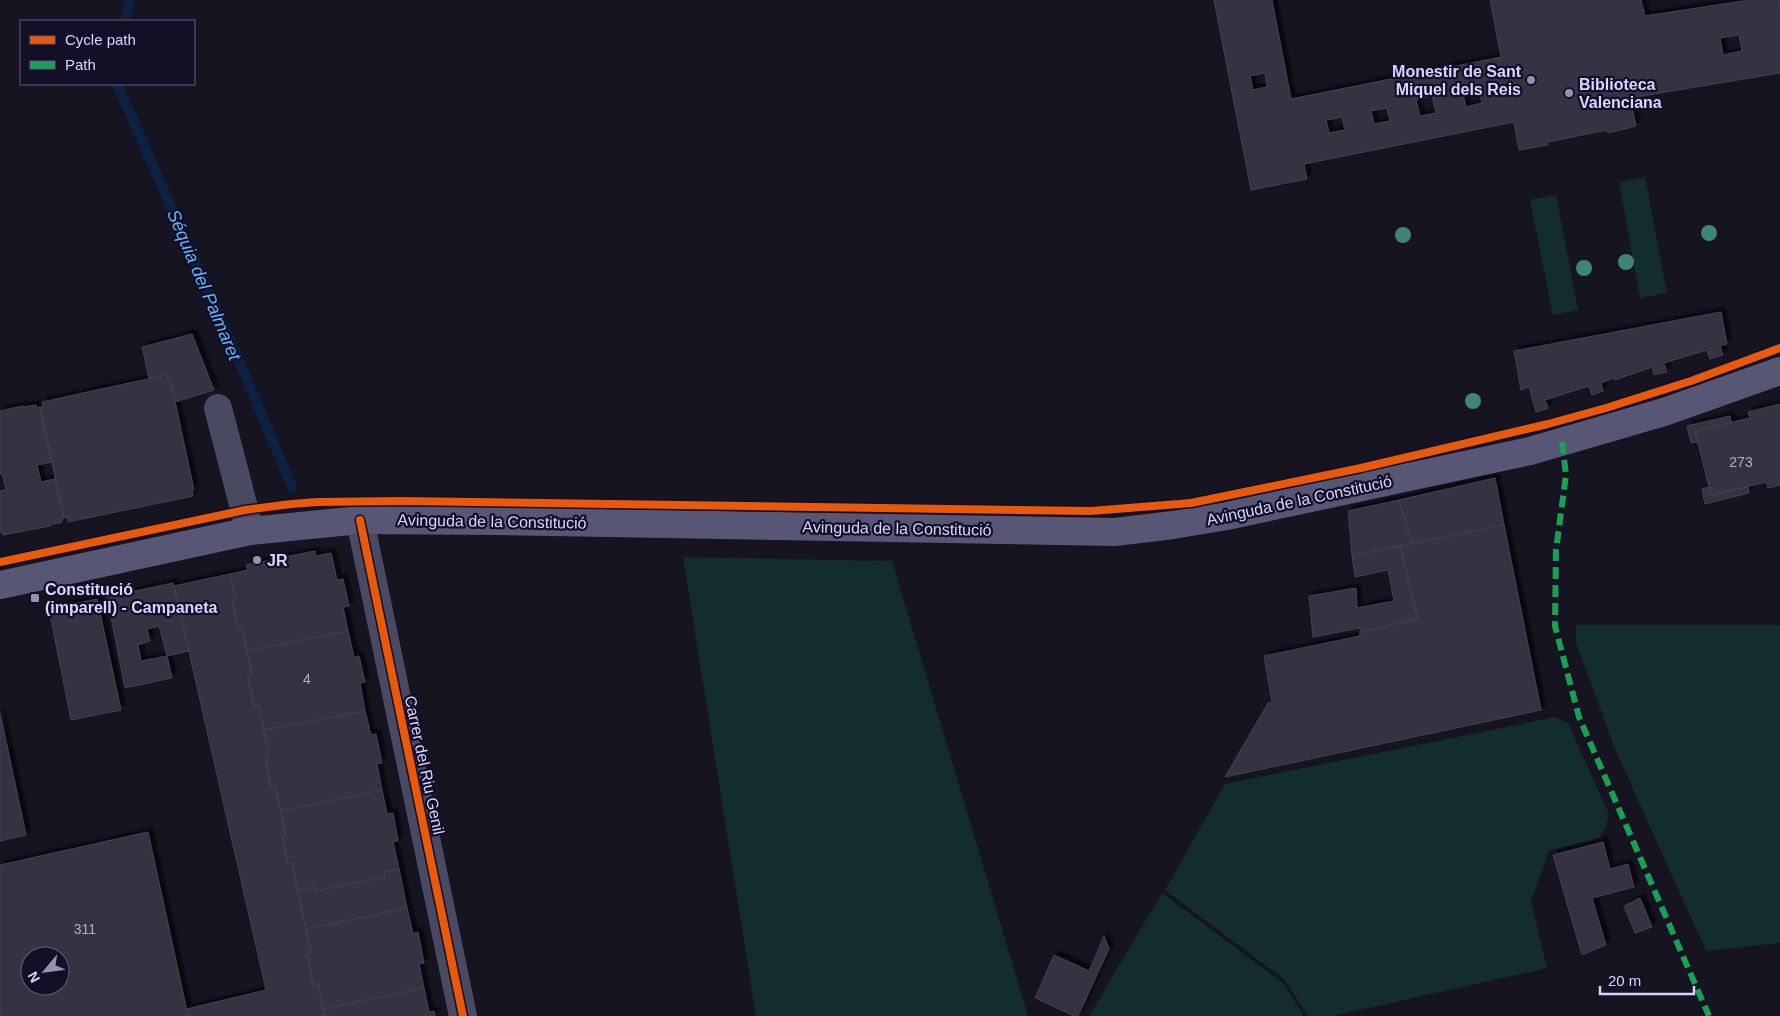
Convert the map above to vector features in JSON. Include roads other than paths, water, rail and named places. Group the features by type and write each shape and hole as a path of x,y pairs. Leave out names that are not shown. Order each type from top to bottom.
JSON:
{"main road":[{"name":"Avinguda de la Constitució","path":"0,585 250,531 360,520 1125,531 1226,516 1530,451 1664,412 1780,371"}],"street":[{"path":"218,408 250,531"},
{"name":"Carrer del Riu Genil","path":"360,520 463,1016"}],"waterway":[{"name":"Séquia del Palmaret","path":"125,20 130,0"},
{"name":"Séquia del Palmaret","path":"117,85 239,361 292,487"}],"place":[{"name":"Monestir de Sant Miquel dels Reis","path":"1531,80"},
{"name":"Biblioteca Valenciana","path":"1569,93"},
{"name":"JR","path":"257,560"},
{"name":"Constitució (imparell) - Campaneta","path":"35,598"}]}
